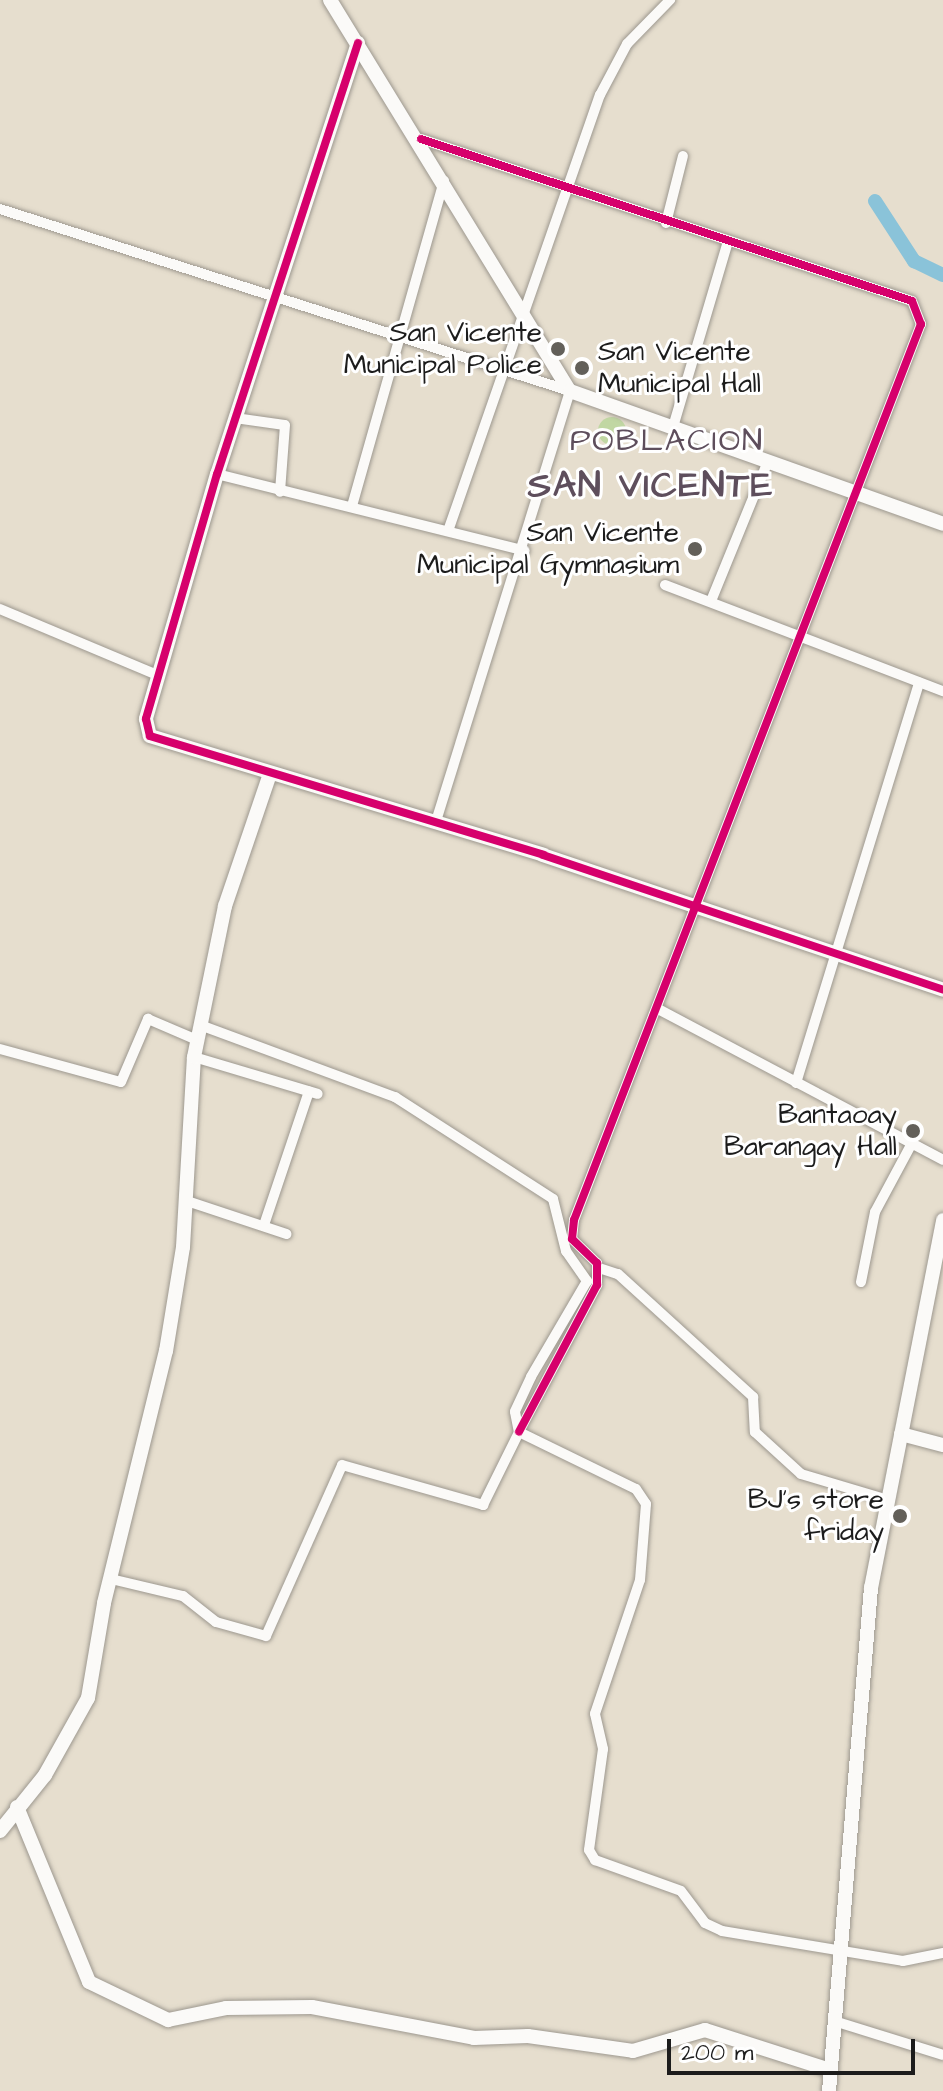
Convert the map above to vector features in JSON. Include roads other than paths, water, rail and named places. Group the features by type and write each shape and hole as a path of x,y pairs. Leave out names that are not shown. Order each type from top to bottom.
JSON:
{"street":[{"path":"330,0 421,139 570,391 525,551 436,822"},
{"path":"448,531 522,311 614,65 670,0"},
{"path":"358,43 217,474 146,719 150,736 269,777 436,822 943,990"},
{"path":"421,139 569,191 912,301 919,310 921,324 860,494 699,911 571,1230 578,1250 599,1268 618,1274 753,1397 755,1432 801,1474 888,1500"},
{"path":"666,223 683,156"},
{"path":"352,506 398,334 445,179"},
{"path":"0,209 570,391 943,524"},
{"path":"673,427 728,241"},
{"path":"235,418 285,425 280,492"},
{"path":"711,601 768,461"},
{"path":"217,474 525,551"},
{"path":"665,585 943,691"},
{"path":"0,609 159,676"},
{"path":"796,1083 919,682"},
{"path":"0,1831 82,1715 166,1351 184,1200 194,1057 231,882 269,777"},
{"path":"660,1010 943,1160"},
{"path":"0,1049 117,1082 148,1019 199,1032 395,1097 553,1199 566,1251 587,1281 531,1377 515,1412 519,1432"},
{"path":"194,1057 313,1092 264,1225"},
{"path":"861,1282 875,1212 911,1145"},
{"path":"184,1200 286,1234"},
{"path":"829,2091 860,1679 888,1500 943,1220"},
{"path":"111,1579 183,1596 216,1622 266,1636 342,1465 483,1505 599,1268"},
{"path":"519,1432 636,1489 646,1504 640,1580 595,1714 603,1749 591,1854 681,1891 712,1928 903,1961 943,1953"},
{"path":"901,1434 943,1445"},
{"path":"17,1807 89,1982 168,2020 226,2008 312,2007 474,2038 528,2036 633,2051 705,2030 830,2070"},
{"path":"834,2021 943,2055"}],"waterway":[{"path":"875,201 914,261 943,275"}],"place":[{"name":"San Vicente Municipal Police","path":"558,349"},
{"name":"San Vicente Municipal Hall","path":"582,368"},
{"name":"San Vicente Municipal Gymnasium","path":"695,549"},
{"name":"Bantaoay Barangay Hall","path":"913,1131"},
{"name":"BJ's store friday","path":"900,1516"}],"district":[{"name":"POBLACION","path":"667,441"},
{"name":"SAN VICENTE","path":"651,486"}]}
